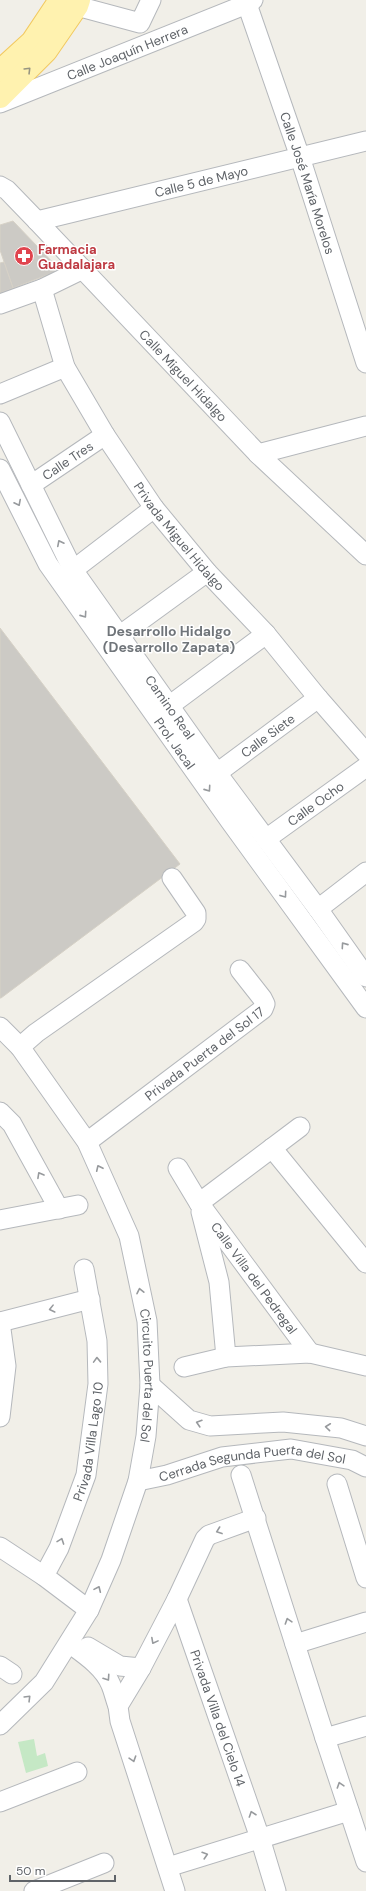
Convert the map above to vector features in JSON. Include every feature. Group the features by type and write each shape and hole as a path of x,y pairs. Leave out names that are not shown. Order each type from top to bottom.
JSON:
{"main road":[{"path":"0,71 32,42 72,2"},
{"path":"0,97 46,51 72,2"}],"street":[{"path":"72,2 140,23 151,0"},
{"name":"Calle Joaquín Herrera","path":"0,103 250,2"},
{"name":"Calle José María Morelos","path":"250,2 366,363"},
{"name":"Calle 5 de Mayo","path":"37,221 366,141"},
{"name":"Calle Miguel Hidalgo","path":"2,189 37,221 258,454 366,555"},
{"path":"0,304 42,289 83,269"},
{"name":"Privada Miguel Hidalgo","path":"42,289 65,367 105,435 154,508 207,572 266,634 318,698 366,753"},
{"path":"0,394 65,367"},
{"name":"Camino Real","path":"0,422 73,570 217,773 366,976"},
{"path":"258,454 366,426"},
{"name":"Calle Tres","path":"31,485 105,435"},
{"name":"Prol. Jacal","path":"0,469 48,564 230,821 366,1008"},
{"path":"73,570 154,508"},
{"path":"119,636 207,572"},
{"path":"169,706 266,634"},
{"name":"Calle Siete","path":"217,773 318,698"},
{"name":"Calle Ocho","path":"266,839 366,768"},
{"path":"318,909 366,872"},
{"path":"20,1047 36,1033 194,922 196,919 196,913 172,878"},
{"name":"Privada Puerta del Sol 17","path":"87,1142 263,1009 265,1004 262,998 240,970"},
{"name":"Circuito Puerta del Sol","path":"0,1027 20,1047 87,1142 129,1236 147,1321 150,1385 146,1436 138,1481 111,1560 84,1607 71,1640 44,1682 0,1725"},
{"path":"4,1121 59,1209"},
{"path":"199,1203 300,1127"},
{"path":"272,1148 366,1263"},
{"name":"Calle Villa del Pedregal","path":"178,1168 199,1203 310,1353"},
{"name":"Calle Villa del Pedregal","path":"199,1203 219,1282 226,1357"},
{"path":"0,1220 78,1204"},
{"name":"Privada Villa Lago 10","path":"44,1576 59,1548 86,1475 98,1384 97,1341 84,1269"},
{"path":"0,1417 6,1366 0,1322 90,1299"},
{"name":"Calle Villa del Pedregal","path":"184,1367 226,1357 310,1353 366,1366"},
{"path":"150,1385 189,1420 210,1426 283,1422 341,1428 366,1436"},
{"name":"Cerrada Segunda Puerta del Sol","path":"138,1481 166,1475 222,1457 291,1449 352,1460 366,1467"},
{"path":"241,1475 366,1862"},
{"path":"337,1484 366,1578"},
{"path":"118,1706 141,1668 177,1599 205,1539 209,1535 256,1518"},
{"path":"0,1547 44,1576 84,1607"},
{"name":"Privada Villa del Cielo 14","path":"177,1599 260,1838 276,1891"},
{"path":"295,1644 366,1622"},
{"path":"71,1640 89,1652 120,1666 141,1668"},
{"path":"89,1652 111,1684 118,1706 120,1721 175,1891"},
{"path":"325,1738 366,1726"},
{"path":"0,1802 77,1772"},
{"path":"168,1866 349,1811"},
{"path":"34,1891 104,1863"}],"green space":[{"path":"34,1739 37,1756 45,1753 48,1766 26,1773 18,1742"}],"building":[{"name":"Farmacia Guadalajara","path":"13,221 60,270 13,288 0,250 0,225"},
{"path":"4,262 13,288 0,293 0,263"},
{"path":"0,628 180,864 1,998 0,998"}],"place":[{"name":"Farmacia Guadalajara","path":"24,256"}],"district":[{"name":"Desarrollo Hidalgo (Desarrollo Zapata)","path":"169,640"}]}
